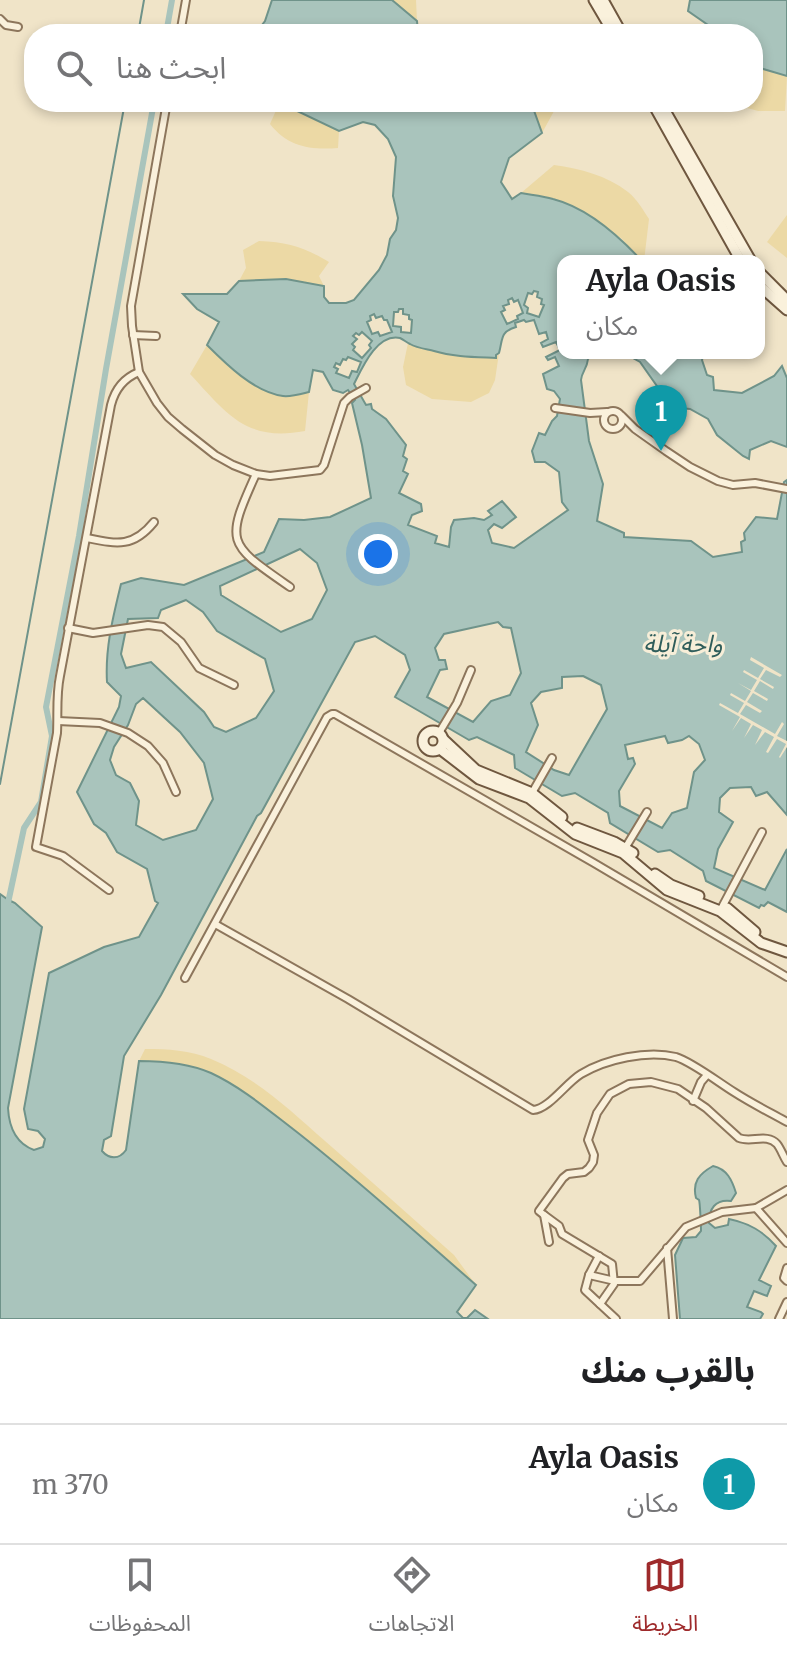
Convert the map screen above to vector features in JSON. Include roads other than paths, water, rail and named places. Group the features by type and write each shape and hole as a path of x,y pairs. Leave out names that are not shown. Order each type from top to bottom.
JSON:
{"street":[{"path":"182,24 186,0"},
{"path":"594,0 608,24"},
{"path":"603,0 616,24"},
{"path":"0,19 6,25 18,27"},
{"path":"165,112 131,315 139,372 157,403 168,417 215,455 256,474 270,476 320,470 344,403 366,388"},
{"path":"658,112 738,255"},
{"path":"666,112 748,255"},
{"path":"765,278 787,300"},
{"path":"765,290 787,310"},
{"path":"133,335 156,336"},
{"path":"109,890 63,856 36,847 58,721 57,693 68,628 112,399 123,382 139,372"},
{"path":"555,408 591,413 615,411 635,429 690,467 718,481 733,485 755,483 785,488"},
{"path":"591,413 609,428 635,429"},
{"path":"604,421 607,413"},
{"path":"616,429 622,424 622,416"},
{"path":"256,474 236,523 238,542 246,556 290,587"},
{"path":"87,538 128,542 142,536 154,522"},
{"path":"68,628 93,633 148,625 163,627 181,642 199,668 234,685"},
{"path":"471,670 441,737 474,776 532,793 573,826 626,847 671,885 724,905 759,935 787,949"},
{"path":"185,978 327,717 335,714 787,977"},
{"path":"58,721 100,723 128,733 148,746 163,763 176,792"},
{"path":"532,793 552,758"},
{"path":"626,847 647,812"},
{"path":"724,905 762,832"},
{"path":"215,924 348,999 533,1110 542,1108 580,1075 620,1059 659,1056 682,1060 786,1120"},
{"path":"693,1101 707,1075"},
{"path":"600,1304 613,1288 612,1264 562,1234 559,1226 539,1211 563,1178 568,1174 584,1172 593,1162 594,1155 588,1140 597,1113 610,1094 629,1084 651,1082 678,1089 706,1108 739,1138 774,1141 787,1162"},
{"path":"589,1275 615,1281 640,1281 682,1230 690,1225 728,1210 756,1208 787,1190"},
{"path":"756,1208 787,1243"},
{"path":"544,1215 549,1242"},
{"path":"667,1248 673,1319"},
{"path":"599,1256 585,1290 616,1319"},
{"path":"787,1268 784,1278 787,1281"},
{"path":"779,1319 787,1302"}],"water":[{"path":"272,0 392,0 417,24 263,24"},
{"path":"690,0 787,0 787,76 763,69 763,24 707,24 688,11"},
{"name":"واحة آيلة","path":"299,112 534,112 542,133 509,158 501,182 512,199 521,193 566,203 613,232 636,255 557,255 557,344 543,347 541,343 548,339 546,332 539,334 534,320 524,320 515,323 516,327 503,336 496,358 449,354 416,346 400,338 384,341 371,353 354,384 366,405 371,404 372,409 386,419 406,445 403,456 407,459 403,471 408,474 399,493 421,504 422,511 412,515 408,525 437,536 435,543 449,547 454,520 484,520 492,515 488,511 502,501 516,517 502,528 494,524 488,530 492,543 514,548 568,510 562,502 559,472 545,462 535,462 532,451 539,433 545,435 557,416 560,399 554,391 547,389 543,374 559,366 555,357 548,360 546,357 557,352 557,359 588,359 581,380 589,441 603,484 597,521 624,533 624,537 691,541 713,557 742,552 744,533 756,517 777,519 784,482 787,480 787,815 767,792 756,796 751,787 730,788 720,798 719,812 733,822 718,849 714,868 765,890 787,849 787,912 768,902 759,908 706,881 703,871 670,850 658,852 610,823 608,813 575,793 562,796 515,768 514,755 477,737 469,740 395,697 410,670 405,655 375,636 355,642 161,995 124,1056 111,1136 104,1140 102,1151 114,1157 126,1150 139,1061 176,1063 211,1073 254,1099 316,1148 476,1285 457,1312 467,1318 475,1310 488,1319 0,1319 0,894 42,927 8,1108 14,1134 34,1150 43,1147 45,1139 38,1131 28,1129 24,1109 49,973 104,947 139,937 158,903 147,869 117,852 106,833 94,824 77,792 119,707 121,696 107,682 107,657 121,584 141,578 184,585 264,552 279,519 330,517 371,498 352,403 355,400 348,390 343,393 333,390 323,372 313,370 309,392 296,395 283,396 251,383 207,345 219,322 197,309 183,294 227,294 239,281 286,279 324,286 324,297 329,303 354,300 379,270 396,230 398,218 393,196 396,157 388,139 375,125 363,122 339,131","holes":["538,292 537,297 542,299 541,304 544,305 539,317 527,313 528,308 524,305 528,293","512,298 514,302 518,300 523,313 507,324 501,312 505,310 503,306 509,304 508,300","403,309 403,314 409,315 412,320 411,333 401,332 401,327 393,326 394,312","374,314 376,318 382,316 392,332 380,336 378,332 372,334 367,322 371,320 370,316","362,332 372,341 369,345 371,348 362,358 353,350 355,347 352,344 357,339 353,336 356,333 359,335","348,357 361,362 357,372 352,371 349,378 336,373 338,369 334,367 336,363 340,365 343,359","300,549 317,563 327,590 312,619 281,632 221,595 220,586","186,600 203,612 217,631 265,659 274,691 256,718 226,732 214,727 204,712 151,662 126,668 121,654 128,619 158,618 161,610","498,622 503,627 511,628 521,673 510,695 491,701 473,722 427,697 440,670 447,669 445,660 439,660 435,648 444,634","583,676 601,685 607,709 569,775 554,770 526,752 538,725 531,703 541,692 562,688 562,677","143,698 180,732 204,763 213,799 196,830 163,840 136,825 139,801 130,783 116,775 110,760 136,704","665,736 668,743 689,736 699,744 705,760 694,772 687,808 672,813 662,828 620,806 619,791 635,764 633,758 628,759 625,745"]},
{"path":"635,359 702,359 707,375 713,377 714,390 742,393 774,376 782,366 787,378 787,447 771,441 750,450 749,459 743,456 717,435 708,419 690,409 655,404 659,389"},
{"path":"713,1166 728,1176 736,1193 731,1201 714,1206 709,1223 715,1228 728,1225 729,1219 743,1223 761,1232 776,1246 759,1280 771,1286 767,1296 754,1291 747,1307 761,1312 760,1319 680,1319 675,1255 683,1238 696,1237 701,1231 695,1187 700,1175"}],"waterway":[{"path":"140,24 144,0"},
{"path":"168,24 172,0"},
{"path":"0,784 123,112"},
{"path":"8,903 24,828 41,802 52,736 46,707 79,536 152,112"}],"place":[{"name":"Ayla Oasis","path":"661,451"}]}
